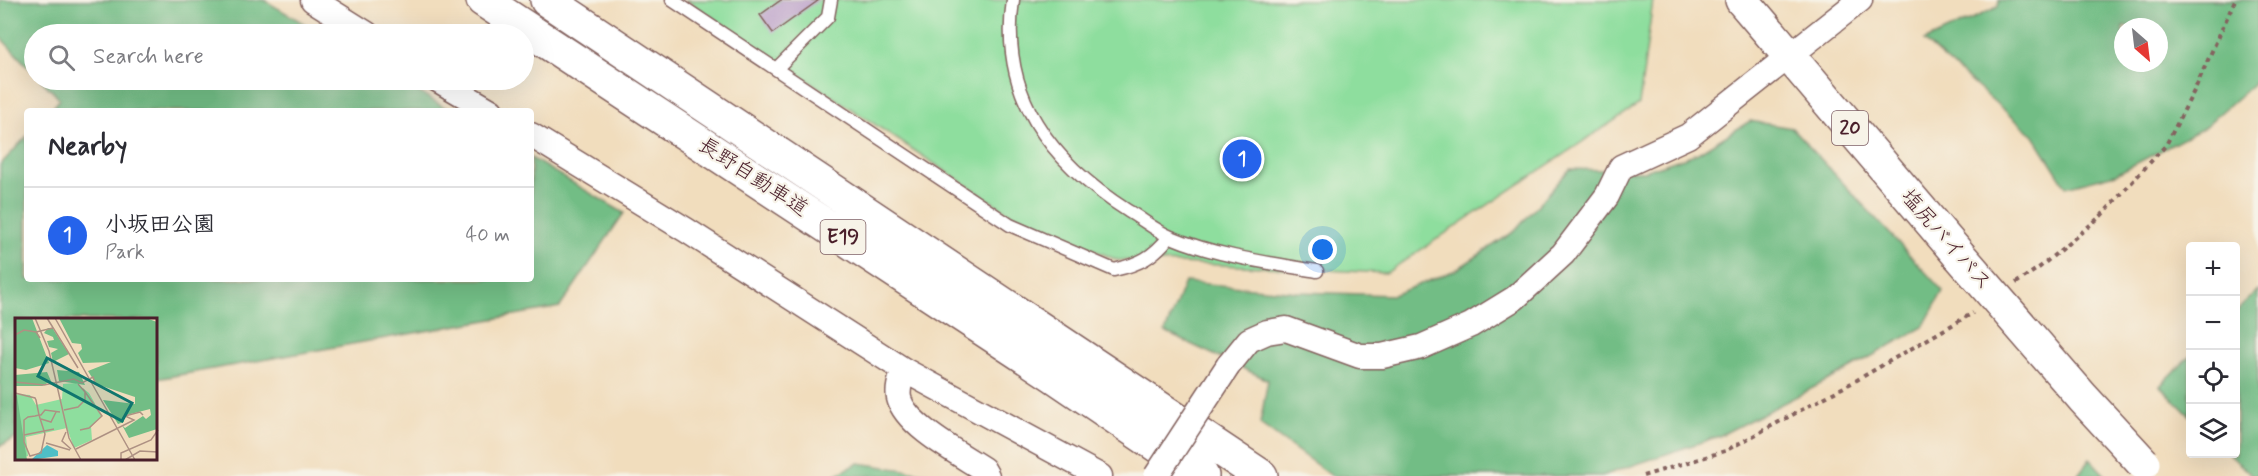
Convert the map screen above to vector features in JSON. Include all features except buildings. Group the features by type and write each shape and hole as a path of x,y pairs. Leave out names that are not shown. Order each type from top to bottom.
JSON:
{"highway":[{"name":"長野自動車道","path":"483,0 520,24"},
{"name":"長野自動車道","path":"548,0 1261,476"},
{"name":"塩尻バイパス","path":"1742,0 2083,398 2149,469"},
{"name":"長野自動車道","path":"534,33 1013,348 1202,476"}],"street":[{"path":"313,0 351,24"},
{"path":"1156,476 1228,366 1249,340 1266,332 1286,329 1360,356 1382,356 1421,347 1471,325 1515,298 1563,254 1607,196 1621,167 1688,136 1860,0"},
{"path":"455,90 486,108"},
{"path":"534,137 686,230 904,370 1100,476"},
{"path":"904,370 898,387 899,399 910,418 982,469 987,476"}],"lane":[{"path":"672,0 1010,225 1114,270 1130,266 1155,253 1169,237"},
{"path":"776,69 828,17 831,0"},
{"path":"1013,0 1011,17 1013,55 1019,86 1046,140 1068,166 1100,193 1169,237 1216,251 1317,271"}],"green space":[{"path":"0,0 264,0 305,24 24,24 24,62 0,37"},
{"path":"686,0 1653,0 1639,104 1386,273 1117,260 1009,213"},
{"path":"1999,0 2258,0 2258,80 2202,129 2116,174 2066,187 2034,136 1924,41 1998,7"},
{"path":"51,90 415,90 446,108 52,108 60,99"},
{"path":"1750,121 1792,128 1943,291 1923,327 1842,373 1719,436 1602,476 1332,476 1260,424 1268,380 1165,332 1185,282 1298,292 1393,295 1456,270 1515,231 1570,169 1645,171 1698,153"},
{"path":"24,139 24,282 534,282 534,160 624,213 560,307 158,379 158,318 15,318 15,438 0,446 0,165"},
{"path":"2258,290 2258,476 2252,476 2233,458 2240,458 2240,308"},
{"path":"2186,360 2186,412 2160,386"},
{"path":"2090,459 2106,476 2077,476"},
{"path":"859,463 943,476 833,476"}],"place":[{"name":"小坂田公園","path":"1242,159"}]}
